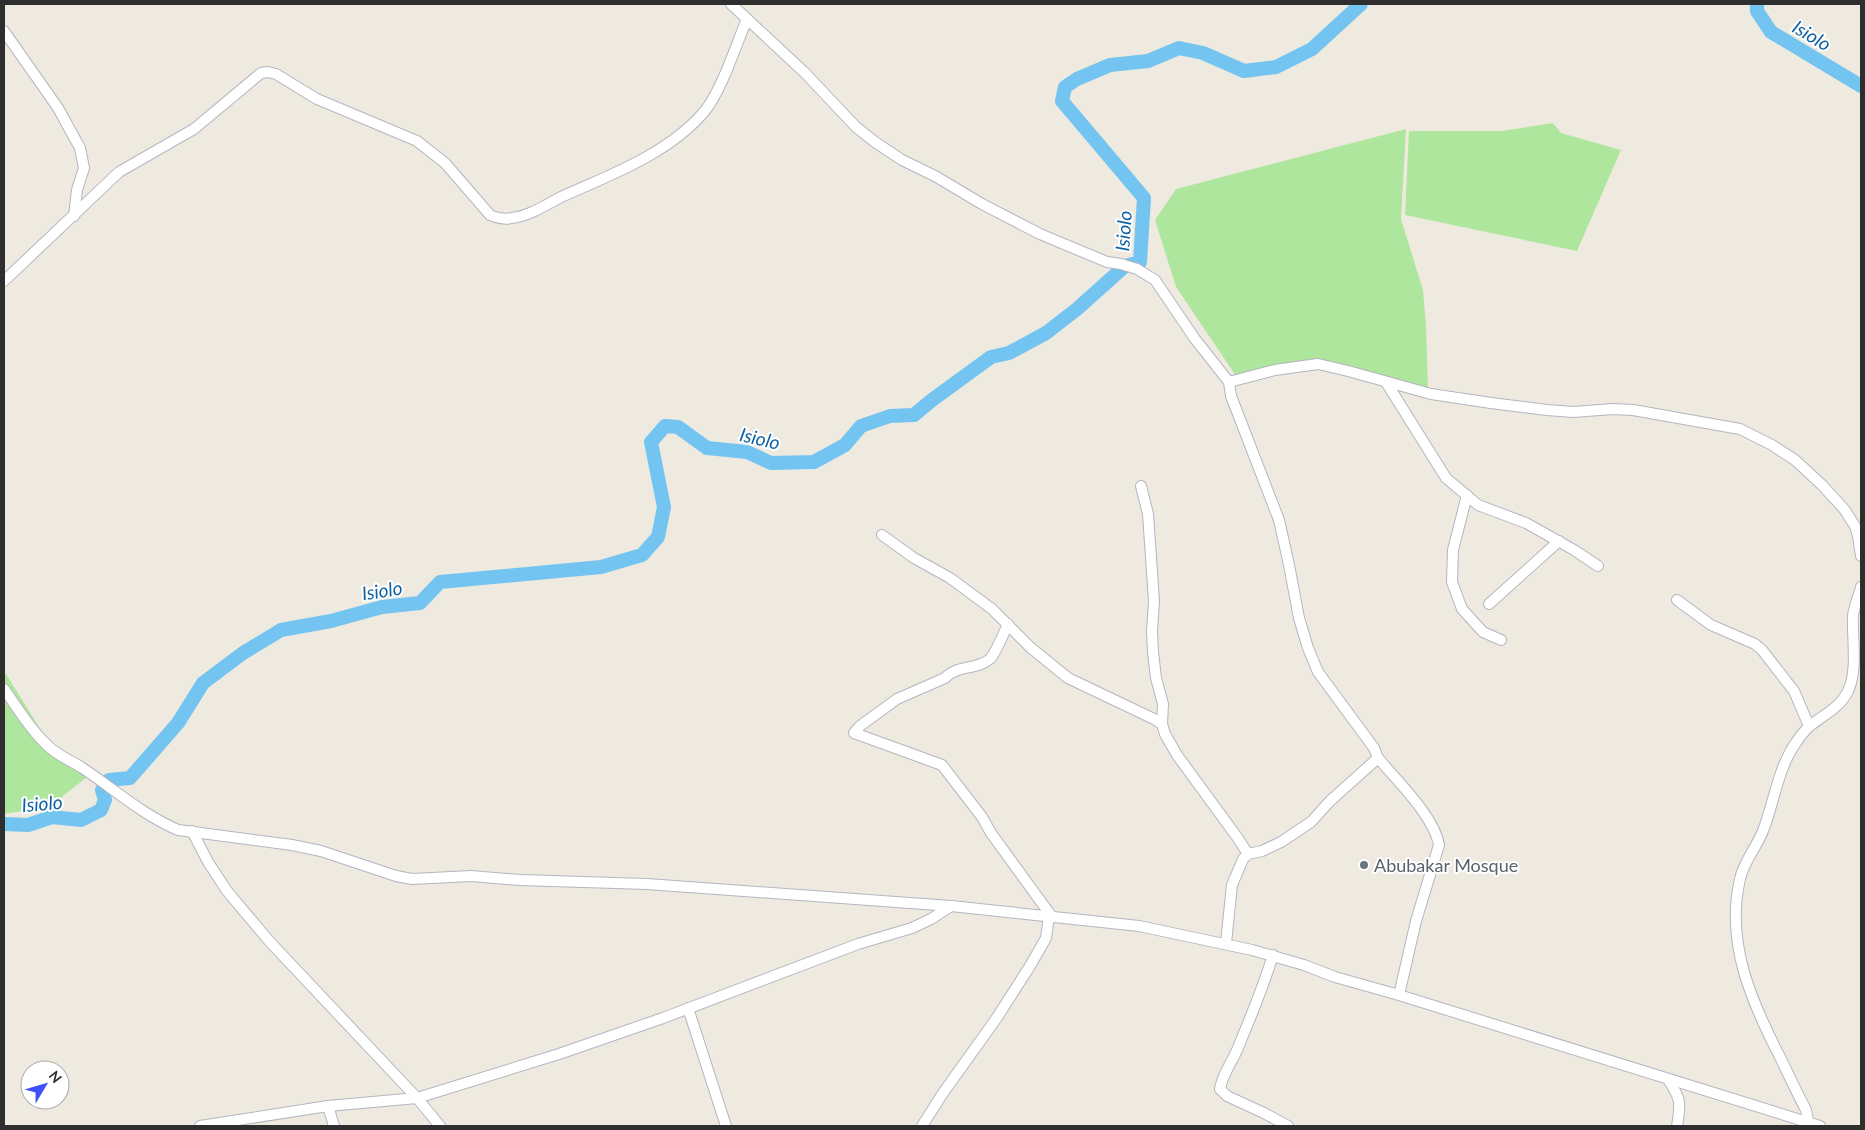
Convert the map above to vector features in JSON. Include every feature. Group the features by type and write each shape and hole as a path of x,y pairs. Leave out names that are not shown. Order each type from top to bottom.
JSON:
{"street":[{"path":"731,4 805,74 856,127 902,160 1040,234 1107,262 1137,269 1154,280 1195,339 1229,382 1231,396 1278,520 1299,618 1318,672 1374,748 1378,758 1433,826 1437,834 1439,845 1416,921 1399,995"},
{"path":"4,281 119,172 194,130 260,73 268,72 288,80 298,89 317,99 417,141 444,164 490,215 505,219 518,217 613,173 676,138 706,110 715,94 747,19"},
{"path":"4,31 58,108 80,148 84,168 77,190 74,216"},
{"path":"1229,382 1275,370 1318,364 1348,370 1431,394 1516,407 1573,412 1613,409 1633,410 1740,429 1796,460 1822,485 1844,509 1854,526 1858,536 1861,556"},
{"path":"1386,382 1446,478 1478,505 1526,523 1598,566"},
{"path":"1141,486 1148,514 1154,601 1152,631 1156,678 1163,704 1162,724 1165,734 1177,755 1248,854"},
{"path":"1467,495 1453,550 1452,582 1462,609 1484,632 1501,640"},
{"path":"882,535 914,558 950,578 992,609 1031,648 1068,678 1162,724"},
{"path":"1489,604 1559,541"},
{"path":"1809,1124 1806,1110 1764,1028 1755,1005 1738,948 1736,920 1738,888 1743,870 1762,833 1784,763 1793,747 1809,726 1838,705 1849,690 1853,671 1853,613 1861,587"},
{"path":"1677,600 1711,626 1755,644 1762,650 1794,691 1809,726"},
{"path":"922,1126 1030,966 1046,938 1051,917 991,833 982,817 942,764 854,733 860,726 897,699 944,678 950,672 972,667 991,658 1008,624"},
{"path":"4,688 34,732 64,759 85,769 105,786 164,824 178,830 292,845 320,851 373,870 412,878 471,876 520,880 647,884 951,906 1139,926 1226,943 1273,955 1335,977 1399,995 1820,1126"},
{"path":"1226,943 1232,885 1239,865 1248,854 1262,851 1281,842 1311,822 1330,801 1378,758"},
{"path":"192,831 208,862 227,891 270,942 417,1098 440,1126"},
{"path":"200,1126 328,1106 417,1098 559,1054 858,944 912,928 951,906"},
{"path":"1273,955 1262,990 1234,1058 1221,1082 1220,1089 1227,1096 1288,1126"},
{"path":"688,1008 726,1126"},
{"path":"1668,1079 1679,1098 1681,1106 1677,1126"},
{"path":"328,1106 334,1126"}],"green space":[{"path":"1553,123 1561,133 1621,150 1577,251 1405,215 1409,131 1502,131"},
{"path":"1406,129 1401,219 1423,290 1428,388 1335,362 1285,367 1236,376 1176,287 1155,220 1176,189"},
{"path":"4,671 51,746 91,774 50,806 4,814"}],"waterway":[{"name":"Isiolo","path":"4,824 28,825 52,817 81,820 101,810 105,800 102,790 109,780 130,778 178,723 203,683 243,653 281,630 331,621 382,607 420,603 440,582 601,567 642,555 658,537 664,507 651,442 665,426 678,427 707,448 747,452 771,463 814,462 845,445 861,426 890,416 914,415 991,357 1009,353 1046,333 1077,309 1125,266 1140,262 1144,198 1062,101 1065,87 1077,79 1110,65 1148,61 1179,48 1203,53 1244,71 1276,67 1312,49 1361,4"},
{"name":"Isiolo","path":"1757,4 1757,11 1771,32 1861,86"}],"place":[{"name":"Abubakar Mosque","path":"1364,865"}]}
